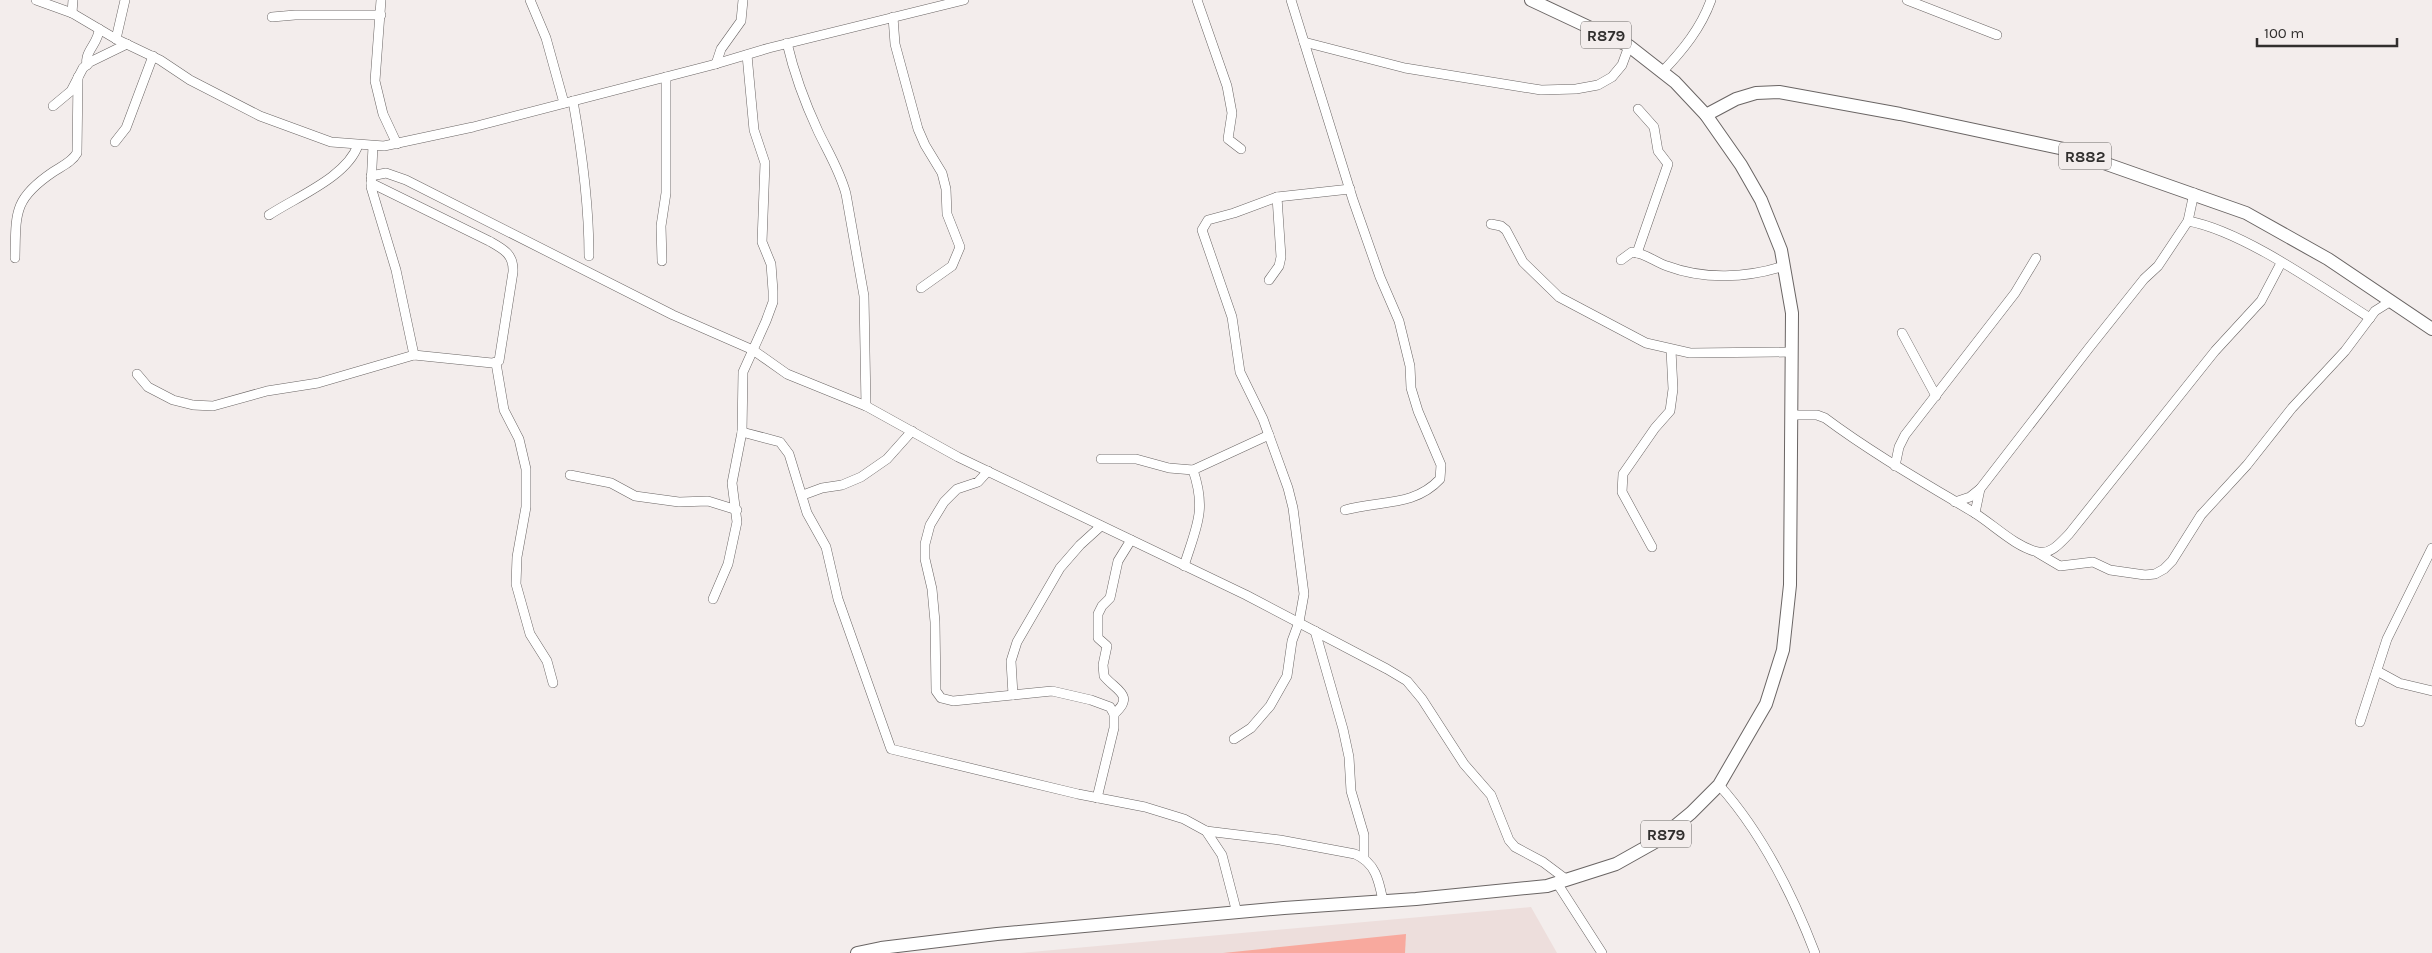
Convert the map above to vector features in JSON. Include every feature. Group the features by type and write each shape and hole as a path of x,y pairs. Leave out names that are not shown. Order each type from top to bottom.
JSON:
{"main road":[{"name":"R879","path":"857,953 881,948 997,934 1515,890 1562,882 1616,864 1657,841 1691,813 1719,785 1766,704 1783,650 1790,585 1793,415 1792,313 1781,250 1752,181 1706,115 1663,71 1630,46 1531,0"},
{"name":"R882","path":"1706,115 1736,99 1756,93 1779,92 1900,114 2064,149 2246,212 2328,259 2432,329"}],"street":[{"path":"36,0 72,13 116,39 153,56 190,80 260,116 331,142 374,146 397,144 473,127 716,64 787,43 964,0"},
{"path":"72,13 73,0"},
{"path":"116,39 125,0"},
{"path":"381,0 375,81 383,114 397,144"},
{"path":"530,0 546,38 581,146 589,222 589,256"},
{"path":"716,64 721,48 741,21 743,0"},
{"path":"1198,0 1227,86 1232,113 1228,139 1241,149"},
{"path":"1290,0 1350,189 1380,277 1399,321 1410,366 1413,396 1430,442 1441,465 1442,473 1440,479 1426,492 1411,499 1373,503 1345,510"},
{"path":"1663,71 1686,47 1707,13 1712,0"},
{"path":"1907,0 1996,35"},
{"path":"272,17 380,15"},
{"path":"893,17 895,44 913,111 925,145 942,173 946,190 947,214 960,247 952,266 921,288"},
{"path":"87,65 86,57 98,38 99,29"},
{"path":"1304,42 1405,68 1541,90 1576,89 1598,85 1612,77 1622,65 1630,46"},
{"path":"787,43 792,64 808,106 842,179 846,194 864,296 866,406"},
{"path":"52,106 71,91 87,65 127,44"},
{"path":"713,599 728,564 735,541 736,510 732,483 742,432 742,372 766,321 772,302 773,291 771,264 762,242 765,163 754,130 747,55"},
{"path":"115,142 126,128 153,56"},
{"path":"15,258 15,222 17,211 22,202 38,182 67,163 78,153 78,77"},
{"path":"662,261 661,226 666,193 666,77"},
{"path":"1637,253 1668,164 1658,151 1654,127 1638,109"},
{"path":"268,215 336,172 352,156 358,145"},
{"path":"374,146 371,179 396,270 414,355"},
{"path":"371,179 386,173 406,180 673,315 753,350 787,374 866,406 988,471 1315,630 1407,681 1422,699 1472,775 1490,795 1509,840 1520,850 1543,862 1562,882 1602,953"},
{"path":"371,179 489,240 505,250 512,258 502,355 496,363"},
{"path":"1234,739 1251,728 1281,687 1289,670 1292,641 1299,622 1304,594 1293,508 1270,435 1240,372 1232,317 1202,230 1208,220 1234,214 1276,197 1350,189"},
{"path":"1955,502 1970,497 1980,489 2144,279 2158,266 2188,221 2194,193"},
{"path":"1269,280 1278,266 1281,257 1276,197"},
{"path":"2188,221 2217,230 2253,246 2370,318"},
{"path":"1491,224 1504,227 1523,262 1559,297 1646,343 1690,353 1792,352"},
{"path":"1621,260 1632,252 1667,266 1707,275 1736,276 1768,271 1784,266"},
{"path":"1895,466 1899,447 1905,435 2015,292 2036,258"},
{"path":"2038,552 2053,549 2069,534 2215,351 2261,301 2281,263"},
{"path":"1793,415 1817,415 1825,418 1895,466 1975,513 2010,538 2060,566 2093,562 2110,570 2146,575 2155,574 2172,561 2201,515 2246,466 2292,408 2345,352 2370,318 2391,300"},
{"path":"1902,333 1936,396"},
{"path":"1652,548 1622,492 1622,483 1626,469 1655,428 1670,411 1673,389 1672,350"},
{"path":"137,374 148,387 173,400 194,406 213,406 267,391 318,383 414,355 496,363"},
{"path":"496,363 504,410 521,445 526,470 526,507 517,557 516,584 530,634 547,662 553,684"},
{"path":"803,495 822,488 842,485 861,477 886,459 912,431"},
{"path":"742,432 780,442 785,446 808,513 826,547 838,599 891,749 1159,811 1184,819 1206,831 1280,840 1355,854 1364,858 1376,872 1383,901"},
{"path":"1101,458 1136,459 1170,468 1193,470 1217,457 1270,435"},
{"path":"1184,566 1201,507 1201,497 1193,470"},
{"path":"988,471 978,482 957,489 944,502 930,525 925,544 925,559 932,589 935,622 934,679 936,691 942,698 952,701 1052,690 1110,707 1114,714 1112,736 1097,798"},
{"path":"570,475 608,482 635,496 679,502 708,501 736,510"},
{"path":"1975,513 1980,489"},
{"path":"1013,695 1011,662 1017,642 1060,568 1080,545 1101,526"},
{"path":"1114,714 1122,705 1124,698 1118,688 1104,676 1102,665 1107,646 1098,638 1098,619 1102,606 1112,595 1118,561 1131,540"},
{"path":"2360,722 2394,624 2432,548"},
{"path":"1315,630 1343,729 1349,757 1351,791 1364,835 1364,858"},
{"path":"2377,671 2400,684 2432,691"},
{"path":"1719,785 1752,826 1795,906 1815,953"},
{"path":"1206,831 1222,855 1237,913"}],"shaded area":[{"path":"1531,907 1557,953 1020,953"},
{"path":"1406,934 1405,953 1223,953"}]}
